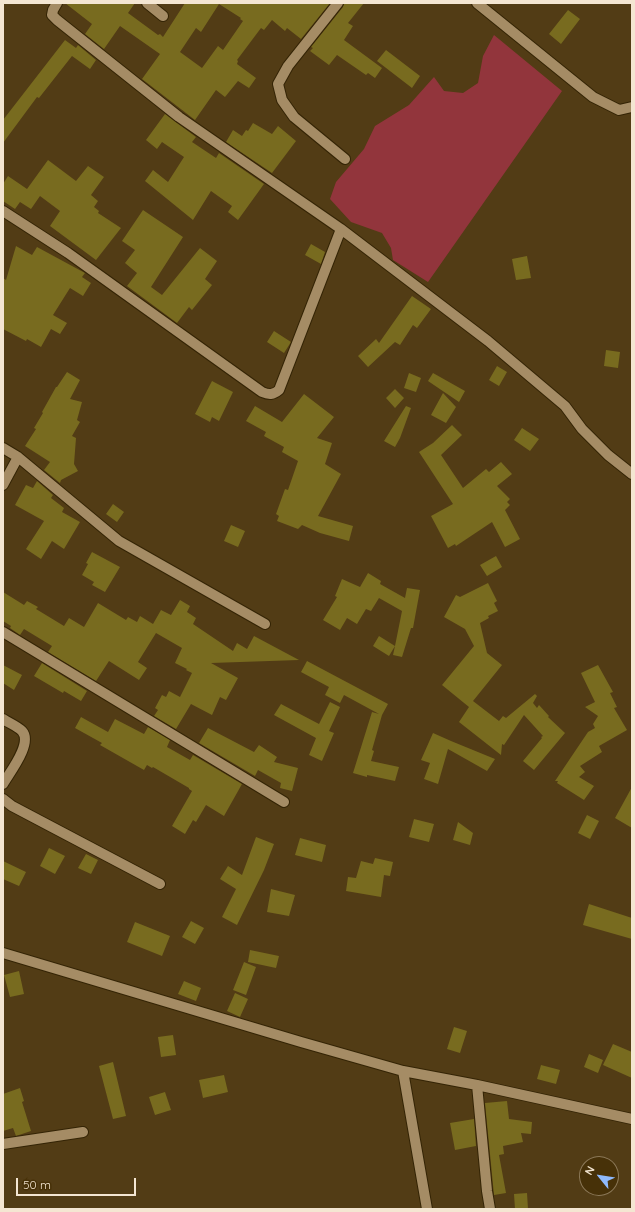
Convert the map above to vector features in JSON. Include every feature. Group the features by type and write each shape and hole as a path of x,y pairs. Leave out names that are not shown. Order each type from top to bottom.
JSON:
{"street":[{"path":"57,3 52,10 52,16 179,117 341,229 488,341 565,406 582,430 608,456 632,474"},
{"path":"147,3 163,16"},
{"path":"338,3 288,66 278,84 282,100 294,117 345,160"},
{"path":"477,3 593,97 619,110 632,107"},
{"path":"3,211 68,252 262,392 269,394 274,394 279,390 341,229"},
{"path":"3,448 18,457 119,541 265,624"},
{"path":"3,485 18,457"},
{"path":"3,632 284,802"},
{"path":"3,719 22,731 26,738 24,747 3,784"},
{"path":"3,799 12,806 160,884"},
{"path":"3,953 293,1040 403,1071 477,1085 632,1119"},
{"path":"403,1071 427,1209"},
{"path":"477,1085 490,1209"},
{"path":"3,1144 83,1132"}],"shaded area":[{"path":"494,35 562,91 428,282 393,260 391,248 382,233 351,222 330,199 336,182 364,149 375,126 409,105 434,77 444,91 463,93 478,83 483,56"}],"building":[{"path":"65,3 135,3 128,13 163,37 185,3 330,3 301,39 287,28 285,31 272,20 264,30 261,28 237,60 237,64 256,78 249,88 238,81 225,97 216,90 195,120 142,79 160,54 120,26 104,49 85,34 92,24","holes":["219,4 241,18 240,19 243,21 223,50 218,46 202,68 180,52 196,28 201,32"]},
{"path":"344,3 364,3 348,23 353,26 344,40 382,68 375,78 368,73 366,75 337,55 329,65 310,51 313,48 311,47 343,7"},
{"path":"568,10 580,19 561,44 549,34"},
{"path":"65,40 76,48 78,45 96,60 90,69 72,56 39,98 37,97 3,143 3,120"},
{"path":"386,50 420,76 412,88 377,61"},
{"path":"165,114 196,137 192,142 216,158 219,153 264,184 238,220 228,212 232,206 211,191 193,220 145,181 153,170 168,182 184,157 162,142 157,149 146,140"},
{"path":"253,123 272,134 278,126 296,141 272,173 226,142 233,130 242,136 246,130 248,131"},
{"path":"48,160 76,181 88,166 104,177 91,195 98,201 94,207 99,211 98,213 121,228 96,260 50,226 60,211 40,196 31,209 20,202 15,209 3,201 3,184 8,176 27,189"},
{"path":"143,210 183,237 151,287 162,295 200,248 217,261 205,279 212,285 192,310 189,307 177,323 127,286 137,273 125,263 135,250 122,241"},
{"path":"311,244 325,252 321,264 305,255"},
{"path":"16,246 32,255 37,247 85,273 82,277 91,283 83,296 70,288 53,315 67,323 60,334 51,329 41,347 27,339 26,341 3,329 3,278 6,280"},
{"path":"527,256 531,278 516,280 512,259"},
{"path":"412,296 431,309 417,328 413,325 400,345 395,342 368,367 358,356 376,339 379,343"},
{"path":"274,331 291,342 284,353 267,342"},
{"path":"606,350 620,352 618,368 604,366"},
{"path":"497,366 507,372 499,386 489,380"},
{"path":"67,372 80,380 70,399 82,402 77,420 80,422 72,436 76,438 74,464 78,471 61,480 60,483 44,470 50,462 25,446 36,429 34,428 56,387"},
{"path":"409,373 421,378 416,392 404,388"},
{"path":"433,373 465,391 459,402 428,381"},
{"path":"212,381 233,392 219,421 212,417 210,422 195,414"},
{"path":"395,389 404,398 395,408 386,398"},
{"path":"443,393 456,407 446,423 431,415"},
{"path":"304,394 334,417 317,438 332,443 325,464 341,474 318,516 353,526 349,541 320,533 302,525 298,529 277,521 279,516 276,514 285,489 288,490 298,461 282,452 284,447 264,436 266,432 246,421 255,406 282,422"},
{"path":"406,406 411,408 400,438 395,447 384,441"},
{"path":"452,425 462,435 441,455 463,488 486,469 489,472 501,462 512,474 497,486 510,499 507,502 510,505 505,510 520,539 505,547 492,522 456,546 455,544 448,548 431,516 453,504 419,452 433,443"},
{"path":"522,428 539,439 530,451 514,440"},
{"path":"37,481 53,495 51,498 64,508 62,512 80,522 64,549 52,541 41,559 26,549 44,521 15,505 26,485 33,488"},
{"path":"113,504 124,512 117,522 106,514"},
{"path":"231,525 245,531 238,547 224,541"},
{"path":"92,552 120,567 105,592 92,585 94,582 82,575"},
{"path":"496,556 502,567 487,576 480,565"},
{"path":"368,573 381,581 380,584 405,598 407,588 420,590 413,628 411,628 402,657 393,655 402,611 379,598 371,611 366,609 357,624 347,618 340,630 323,620 337,597 335,596 342,579 360,587"},
{"path":"488,583 497,601 494,603 498,611 488,616 489,618 480,623 487,653 502,665 473,701 499,721 503,716 506,718 535,694 537,696 533,703 537,708 539,705 549,716 548,717 565,733 534,770 523,761 543,736 524,715 504,745 502,744 501,755 459,722 469,707 442,685 474,646 465,629 444,617 456,595 460,597"},
{"path":"3,592 24,605 27,601 38,607 36,609 64,626 69,618 84,627 98,603 126,620 128,617 137,622 140,616 153,624 161,610 171,615 180,600 190,606 187,612 196,618 193,624 233,651 237,643 247,649 254,636 299,660 211,663 238,678 226,700 220,697 212,715 191,704 176,729 154,716 158,710 155,708 162,695 166,697 169,691 180,697 192,673 175,663 182,648 156,633 138,662 147,668 139,680 109,661 96,681 48,652 52,646 24,629 20,635 10,628 11,626 3,621"},
{"path":"379,636 395,646 389,656 373,646"},
{"path":"307,661 388,704 382,715 372,750 374,751 371,761 399,767 395,781 367,775 367,777 353,773 372,712 379,714 344,695 340,703 325,695 329,687 301,672"},
{"path":"42,663 87,691 81,701 64,691 63,693 34,676"},
{"path":"3,665 22,675 14,690 3,683"},
{"path":"598,665 613,692 610,693 617,707 614,708 627,730 599,746 602,752 580,766 585,772 579,777 594,786 584,800 557,783 558,781 555,781 588,732 595,728 593,724 598,716 585,707 595,702 581,673"},
{"path":"330,702 340,707 329,731 334,733 322,761 309,755 316,738 274,715 281,704 319,724"},
{"path":"81,717 108,732 115,719 144,734 148,727 170,740 167,747 190,760 193,755 242,784 224,816 206,805 196,822 193,820 185,834 172,826 192,791 153,767 152,768 147,765 144,770 100,745 102,743 75,728"},
{"path":"208,728 254,752 259,745 277,757 274,762 298,768 292,791 280,788 281,783 258,770 255,776 199,743"},
{"path":"433,733 495,759 487,771 448,749 438,784 424,779 430,763 421,760"},
{"path":"632,787 632,828 615,818"},
{"path":"587,815 599,821 590,839 578,833"},
{"path":"414,819 434,824 429,842 409,837"},
{"path":"458,822 473,833 470,845 453,840"},
{"path":"256,837 274,844 264,870 237,925 222,917 236,889 220,879 228,866 242,875"},
{"path":"300,838 326,845 322,862 295,855"},
{"path":"49,848 65,856 55,874 40,866"},
{"path":"86,854 98,860 91,874 78,868"},
{"path":"375,858 393,862 390,876 384,875 381,897 346,891 348,877 356,878 361,861 373,864"},
{"path":"3,861 26,872 19,886 3,879"},
{"path":"271,889 295,895 289,916 267,912"},
{"path":"589,904 632,918 632,939 583,925"},
{"path":"191,921 204,928 195,944 182,937"},
{"path":"135,922 170,936 162,956 127,942"},
{"path":"250,950 279,956 276,968 248,962"},
{"path":"244,962 256,967 246,995 233,990"},
{"path":"19,971 24,994 10,997 4,975"},
{"path":"184,981 201,988 196,1001 178,994"},
{"path":"235,993 248,999 240,1017 227,1011"},
{"path":"454,1027 467,1031 460,1053 447,1049"},
{"path":"173,1035 176,1055 161,1057 158,1037"},
{"path":"613,1044 632,1052 632,1078 603,1065"},
{"path":"589,1054 603,1060 598,1073 584,1067"},
{"path":"113,1062 126,1116 113,1119 99,1066"},
{"path":"541,1065 560,1070 556,1084 537,1079"},
{"path":"224,1075 228,1092 203,1098 199,1080"},
{"path":"20,1088 24,1101 22,1102 31,1131 16,1136 13,1128 3,1131 3,1094"},
{"path":"165,1092 171,1110 155,1115 149,1097"},
{"path":"507,1101 509,1119 532,1122 531,1134 521,1133 523,1142 503,1146 504,1154 499,1155 506,1193 494,1195 485,1103"},
{"path":"474,1119 476,1146 455,1150 450,1123"},
{"path":"527,1193 528,1209 515,1209 514,1194"}]}
